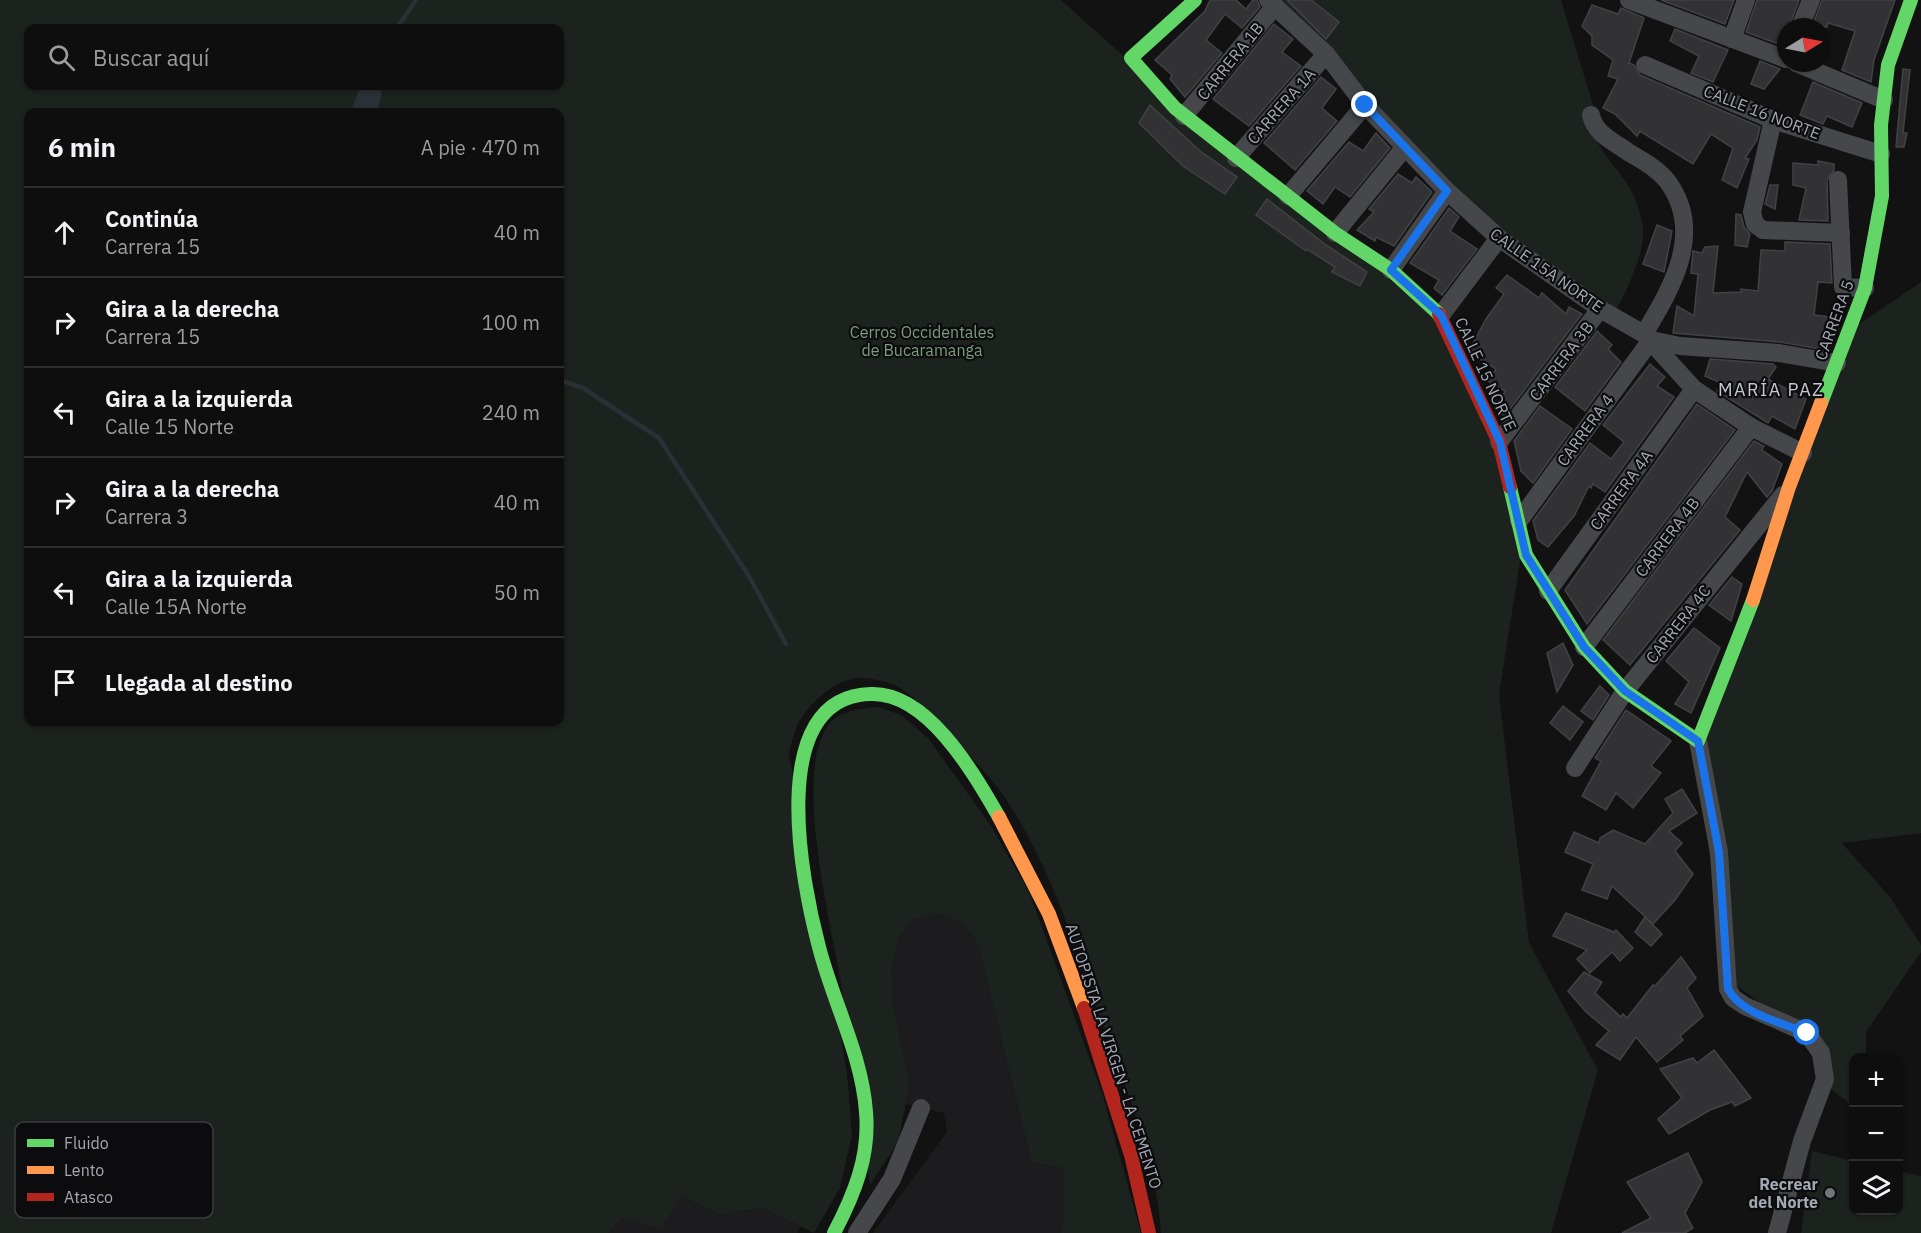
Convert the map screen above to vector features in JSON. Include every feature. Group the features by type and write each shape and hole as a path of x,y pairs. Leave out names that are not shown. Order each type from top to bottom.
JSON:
{"street":[{"name":"CALLE 15 NORTE","path":"1195,0 1131,58 1184,116 1335,233 1391,270 1441,315 1500,442 1526,555 1584,647 1625,691 1698,741"},
{"path":"1629,0 1653,5 1777,56"},
{"path":"1732,39 1746,0"},
{"path":"1803,18 1810,0"},
{"name":"CARRERA 5","path":"1698,741 1744,628 1789,487 1865,288 1882,196 1881,154 1887,65 1911,0"},
{"name":"CALLE 15A NORTE","path":"1272,3 1326,54 1365,105 1447,191 1498,238 1600,309 1648,337 1694,389 1751,427 1803,453"},
{"name":"CARRERA 1B","path":"1184,116 1272,3"},
{"name":"CARRERA 1A","path":"1236,158 1326,54"},
{"name":"CALLE 16 NORTE","path":"1645,65 1773,120 1881,154"},
{"path":"1817,72 1884,100"},
{"path":"1288,196 1365,105"},
{"name":"CARRERA 4","path":"1519,520 1648,337 1674,285 1684,243 1682,209 1668,182 1662,175 1602,135 1593,126 1591,115"},
{"path":"1773,120 1752,212 1755,224 1763,230 1841,233"},
{"path":"1335,233 1405,147"},
{"path":"1838,180 1843,287 1865,288"},
{"path":"1391,270 1447,191"},
{"path":"1441,315 1498,238"},
{"name":"CARRERA 3B","path":"1500,442 1600,309"},
{"path":"1648,337 1680,346 1779,353 1837,363"},
{"name":"CARRERA 4A","path":"1548,591 1694,389"},
{"name":"CARRERA 4B","path":"1584,647 1751,427"},
{"name":"CARRERA 4C","path":"1575,768 1625,691 1789,487"},
{"name":"AUTOPISTA LA VIRGEN - LA CEMENTO","path":"835,1233 857,1186 867,1137 866,1111 859,1074 813,922 802,837 803,747 815,723 830,706 848,697 886,694 907,702 926,717 978,783 1021,853 1051,915 1093,1033 1134,1166 1149,1233"},
{"path":"1698,741 1719,852 1728,989 1733,998 1745,1006 1807,1033 1821,1053 1825,1079 1802,1141 1777,1233"},
{"path":"856,1233 892,1179 921,1108"}],"shaded area":[{"path":"359,90 382,90 379,108 352,108"},
{"path":"934,913 961,922 977,942 1032,1163 1064,1168 1064,1214 1060,1233 873,1233 947,1132 944,1113 906,1104 910,1083 894,1011 892,968 899,938 913,920"},
{"path":"680,1196 720,1215 763,1208 801,1227 797,1233 609,1233 622,1217"}],"green space":[{"name":"Cerros Occidentales de Bucaramanga","path":"0,0 1061,0 1128,60 1435,312 1495,443 1521,555 1499,695 1529,943 1598,1070 1551,1233 1161,1233 1154,1182 1141,1131 1060,906 1033,845 998,788 910,694 890,683 862,678 843,682 833,687 815,702 800,719 789,754 847,1072 852,1135 840,1188 814,1233 763,1208 720,1215 680,1196 661,1229 622,1217 609,1233 0,1233"},
{"path":"1273,0 1561,0 1593,105 1592,127 1601,148 1631,190 1638,206 1643,229 1638,260 1616,311 1502,231 1450,184"},
{"path":"1921,282 1921,833 1842,843 1890,897 1921,945 1921,952 1866,1032 1866,1053 1849,1053 1849,1103 1815,1077 1809,1038 1726,978 1694,739 1842,336"},
{"path":"879,707 901,715 928,738 991,826 1030,894 1103,1096 1141,1233 1060,1233 1064,1214 1064,1168 1032,1163 977,942 961,922 935,913 913,920 899,938 892,968 894,1011 910,1083 898,1142 870,1185 840,979 817,848 814,776 818,746 829,724 845,713"},
{"name":"Recrear del Norte","path":"1812,1151 1849,1160 1849,1215 1903,1215 1903,1172 1921,1176 1921,1233 1801,1233"}],"building":[{"path":"1210,0 1236,0 1246,9 1253,0 1257,0 1260,7 1242,28 1225,14 1206,40 1222,53 1185,97 1170,79 1172,75 1155,60 1205,11"},
{"path":"1287,0 1311,0 1339,22 1326,39"},
{"path":"1661,0 1734,0 1725,24"},
{"path":"1757,0 1799,0 1792,18 1777,18 1777,44 1746,32"},
{"path":"1822,0 1895,0 1874,60 1871,82 1842,70 1855,31 1831,24 1831,18 1815,18"},
{"path":"1592,5 1618,14 1621,8 1644,18 1629,63 1634,65 1640,75 1760,127 1757,140 1745,158 1749,159 1737,188 1722,180 1733,148 1711,134 1693,164 1640,131 1637,136 1615,114 1603,108 1618,79 1608,76 1613,60 1592,45 1592,36 1582,26"},
{"path":"1274,24 1293,39 1282,52 1301,66 1249,126 1213,99"},
{"path":"1675,29 1728,50 1713,82 1691,73 1699,56 1670,41"},
{"path":"1760,61 1777,68 1778,72 1764,89 1751,84"},
{"path":"1903,69 1910,70 1903,133 1907,133 1904,147 1896,147"},
{"path":"1321,77 1336,89 1322,108 1337,121 1295,170 1264,143"},
{"path":"1813,82 1862,103 1852,127 1827,116 1823,124 1800,115"},
{"path":"1150,105 1200,151 1237,177 1225,194 1183,166 1139,123"},
{"path":"1376,133 1390,148 1350,197 1335,187 1323,204 1307,191 1349,142 1363,151"},
{"path":"1818,161 1834,164 1834,170 1827,180 1828,221 1799,220 1806,188 1793,185 1793,163 1818,165"},
{"path":"1398,174 1412,183 1416,177 1432,192 1394,246 1376,237 1375,241 1357,230 1374,212 1369,209"},
{"path":"1770,185 1778,185 1775,209 1765,204"},
{"path":"1267,199 1326,245 1367,272 1360,286 1332,272 1335,267 1307,249 1306,251 1256,215"},
{"path":"1449,208 1459,217 1450,231 1477,249 1442,295 1434,288 1439,280 1410,263"},
{"path":"1736,214 1741,215 1744,227 1750,234 1747,247 1735,245"},
{"path":"1657,225 1672,231 1664,272 1643,264"},
{"path":"1785,242 1830,244 1832,283 1818,282 1814,315 1830,317 1825,350 1780,342 1673,333 1677,306 1694,316 1698,274 1691,273 1693,251 1702,253 1705,247 1718,246 1713,293 1741,292 1741,289 1758,291 1761,250 1785,251"},
{"path":"1507,275 1539,298 1542,293 1566,314 1569,307 1582,314 1504,417 1499,406 1505,391 1488,381 1496,369 1475,356 1471,347 1486,319 1504,294 1496,288"},
{"path":"1597,331 1612,345 1608,349 1621,362 1585,411 1555,387"},
{"path":"1710,359 1773,364 1776,367 1768,379 1806,399 1795,429 1772,416 1768,423 1717,391 1721,383 1705,376"},
{"path":"1650,364 1665,377 1657,386 1674,397 1605,492 1593,484 1591,488 1589,486 1574,516 1548,547 1538,540 1533,521 1590,443 1611,459 1624,442 1603,425"},
{"path":"1697,404 1735,430 1587,624 1565,590"},
{"path":"1540,406 1572,429 1533,483 1521,471 1514,441"},
{"path":"1754,441 1764,446 1762,450 1782,464 1772,491 1767,497 1747,472 1725,517 1740,530 1630,665 1603,640"},
{"path":"1732,577 1742,584 1731,621 1709,605"},
{"path":"1694,628 1720,648 1691,713 1675,704 1689,682 1666,661"},
{"path":"1563,643 1573,665 1557,692 1547,653"},
{"path":"1600,686 1609,695 1593,720 1581,711"},
{"path":"1563,706 1583,722 1570,740 1550,723"},
{"path":"1626,710 1671,741 1651,766 1661,773 1633,808 1616,793 1606,810 1582,796 1601,761 1595,758"},
{"path":"1682,789 1697,813 1669,831 1682,843 1675,851 1693,874 1675,900 1653,924 1612,886 1607,899 1582,890 1593,864 1565,852 1574,832 1599,843 1600,838 1613,830 1645,844 1673,813 1665,799"},
{"path":"1566,913 1614,932 1616,930 1633,948 1620,961 1612,952 1590,973 1577,959 1587,950 1553,936"},
{"path":"1645,917 1662,934 1651,946 1635,932"},
{"path":"1681,957 1696,978 1687,988 1703,1016 1680,1036 1683,1040 1657,1062 1636,1037 1620,1060 1596,1045 1609,1031 1586,1012 1568,991 1584,972 1602,982 1595,993 1621,1017 1623,1014 1627,1018 1653,985 1655,986"},
{"path":"1714,1050 1751,1098 1735,1106 1732,1102 1710,1110 1669,1134 1658,1119 1682,1098 1660,1069 1693,1058 1697,1063"},
{"path":"1688,1153 1702,1182 1685,1213 1693,1228 1685,1233 1622,1233 1651,1218 1627,1182"}],"waterway":[{"path":"400,24 416,0"},
{"path":"564,381 583,388 659,438 750,578 786,644"}],"traffic: fast":[{"path":"1195,0 1131,58 1175,108 1335,233 1391,270 1439,314"},
{"path":"1821,403 1865,288 1882,196 1881,125 1888,65 1911,0"},
{"path":"1510,487 1526,555 1584,647 1625,691 1698,741 1753,600"},
{"path":"834,1233 859,1175 867,1128 859,1070 825,968 805,881 798,797 803,758 815,725 837,703 871,694 892,697 912,706 930,721 963,759 999,817"}],"traffic: slow":[{"path":"1753,600 1789,487 1821,403"},
{"path":"999,817 1049,914 1084,1008"}],"traffic: jam":[{"path":"1439,314 1499,442 1510,487"},
{"path":"1084,1008 1131,1155 1149,1233"}],"place":[{"name":"Recrear del Norte","path":"1830,1193"}],"district":[{"name":"MARÍA PAZ","path":"1771,389"}],"route":[{"path":"1365,105 1447,191 1391,270 1441,315 1500,442 1526,555 1584,647 1625,691 1698,741 1718,840 1725,912 1728,989 1733,998 1745,1006 1807,1033"}]}
